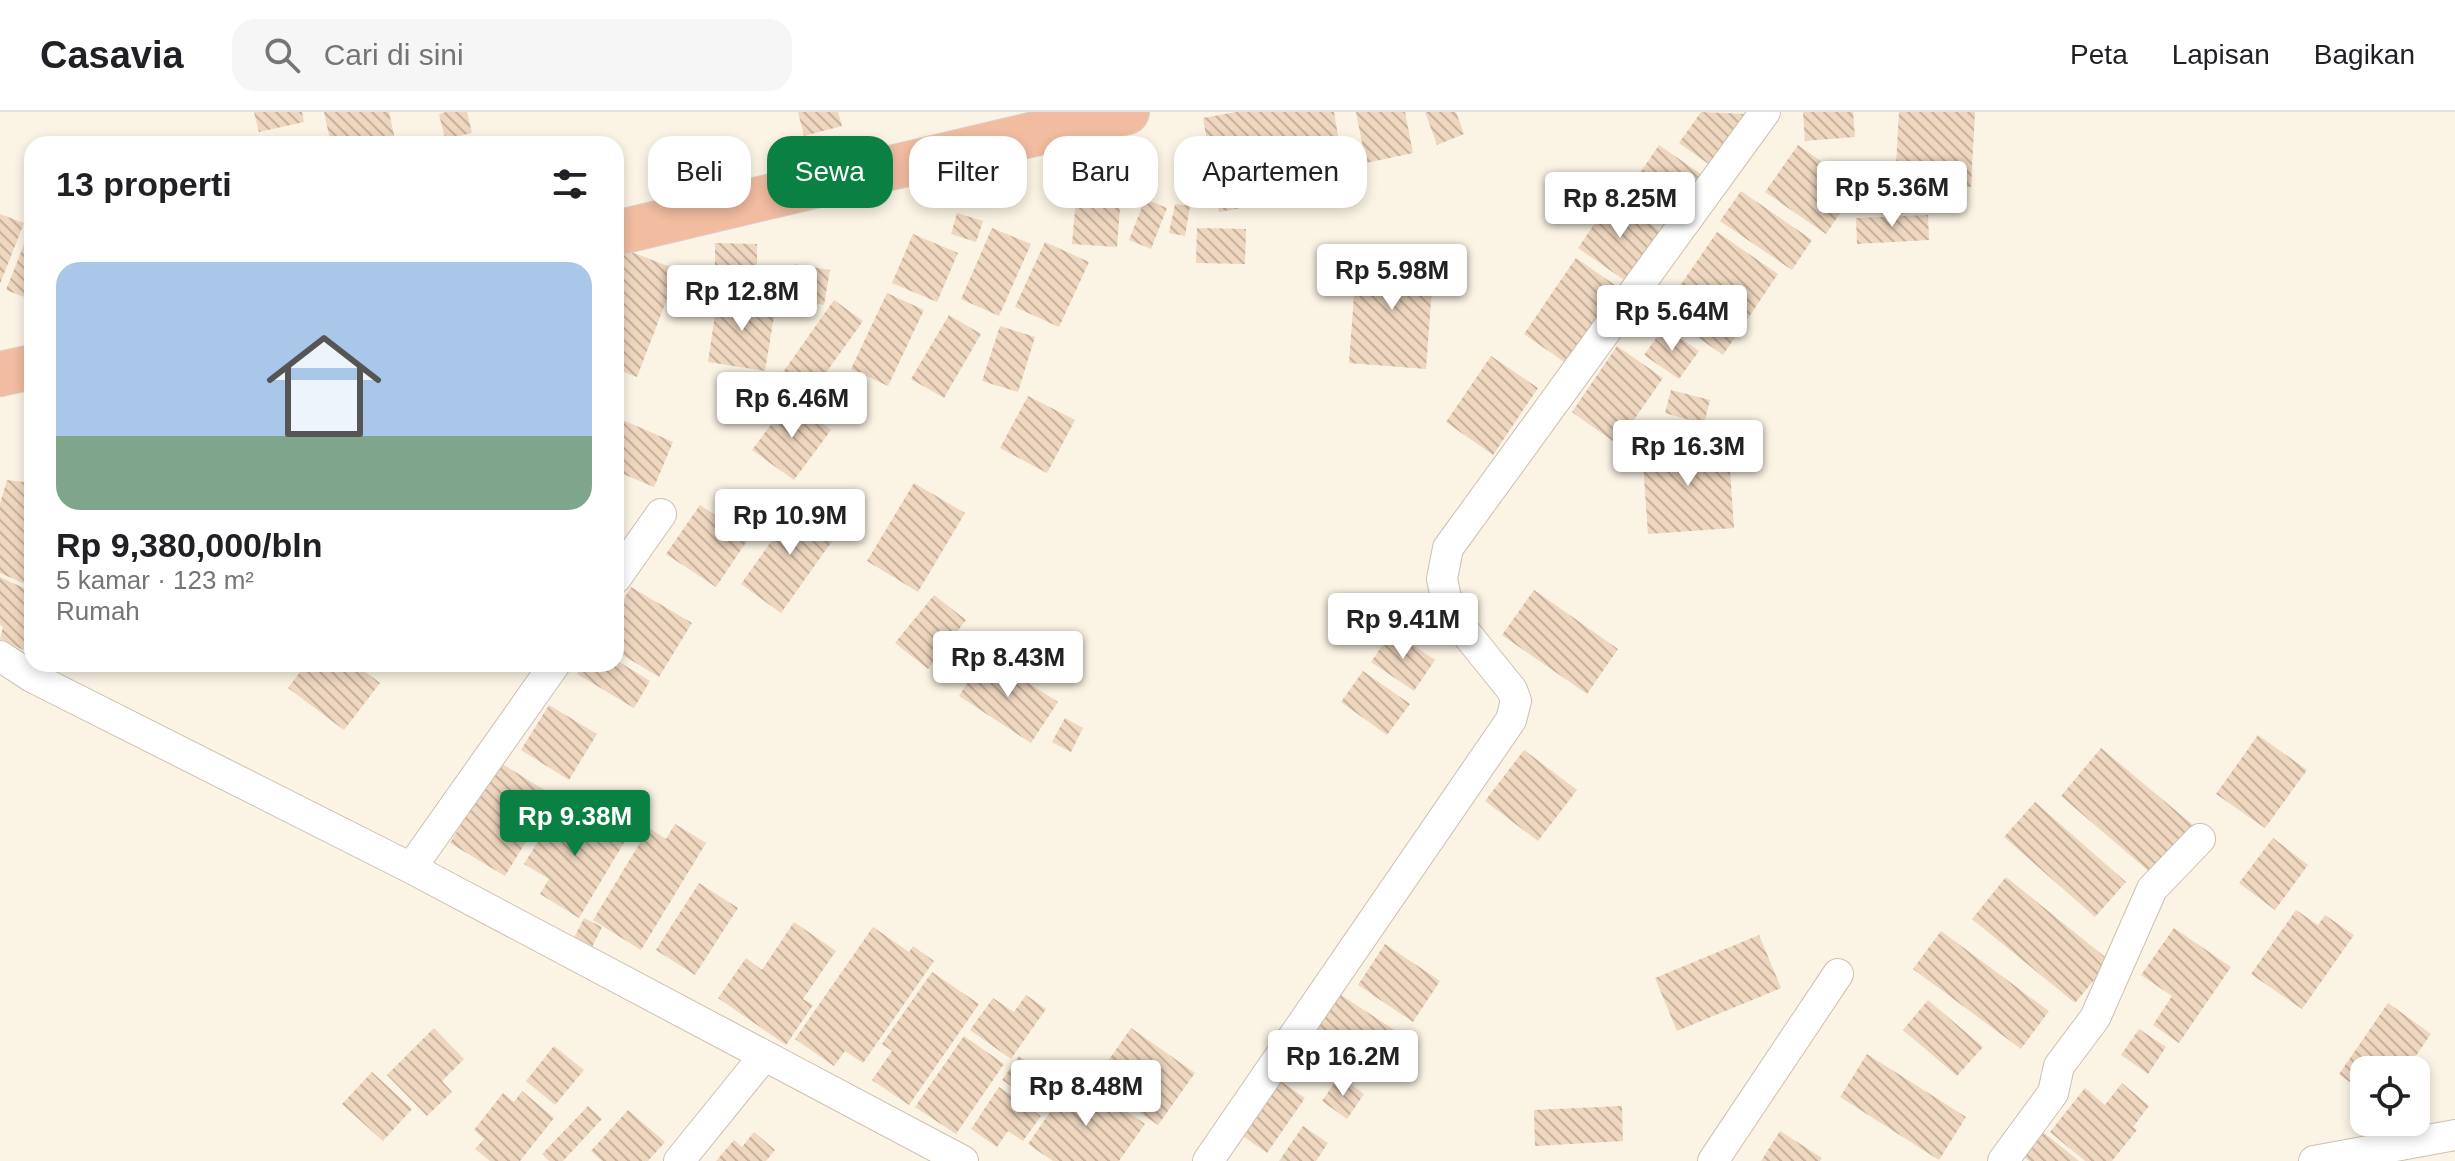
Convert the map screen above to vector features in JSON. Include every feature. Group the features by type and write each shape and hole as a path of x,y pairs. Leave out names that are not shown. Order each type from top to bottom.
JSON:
{"highway":[{"path":"624,231 1127,112"},
{"path":"0,374 24,369"}],"street":[{"path":"1208,1161 1511,720 1516,701 1512,690 1449,612 1442,579 1448,548 1765,112"},
{"path":"624,567 661,514"},
{"path":"0,656 24,672"},
{"path":"24,672 411,868 963,1161"},
{"path":"411,868 549,672"},
{"path":"2003,1161 2053,1093 2059,1066 2095,1018 2152,889 2200,839"},
{"path":"1713,1161 1838,974"},
{"path":"679,1161 764,1056"},
{"path":"2314,1161 2455,1135"}],"building":[{"path":"254,112 302,112 304,122 259,132"},
{"path":"324,112 389,112 394,136 329,136"},
{"path":"467,112 472,133 444,136 439,114"},
{"path":"798,112 838,112 842,126 804,136"},
{"path":"1236,112 1334,112 1338,136 1206,136 1203,118"},
{"path":"1356,112 1405,112 1413,153 1367,163 1367,136 1361,136"},
{"path":"1425,112 1456,112 1464,134 1437,145"},
{"path":"1701,112 1745,114 1710,165 1679,143"},
{"path":"1803,112 1853,112 1855,137 1805,141"},
{"path":"1899,112 1975,112 1971,187 1895,184"},
{"path":"1659,145 1705,177 1671,226 1625,195"},
{"path":"1798,145 1858,187 1826,234 1765,192"},
{"path":"1741,191 1812,240 1792,270 1720,221"},
{"path":"1612,198 1662,232 1627,282 1578,248"},
{"path":"1158,204 1167,208 1151,249 1129,240 1141,208 1158,208"},
{"path":"1075,208 1120,208 1117,247 1072,244"},
{"path":"1174,208 1190,208 1185,236 1169,233"},
{"path":"1218,208 1241,208 1219,212"},
{"path":"957,213 983,221 976,242 951,234"},
{"path":"0,214 24,223 0,284"},
{"path":"1928,215 1929,240 1857,244 1856,218"},
{"path":"992,228 1031,244 999,316 961,299"},
{"path":"1197,228 1246,229 1245,264 1196,263"},
{"path":"1717,232 1778,274 1723,355 1662,312"},
{"path":"913,234 958,253 937,302 892,283"},
{"path":"1045,242 1089,262 1059,327 1015,307"},
{"path":"715,243 757,244 757,265 715,265"},
{"path":"24,244 24,297 6,290"},
{"path":"624,249 678,270 637,377 624,372"},
{"path":"1357,255 1434,260 1426,369 1349,363"},
{"path":"1576,258 1622,290 1570,366 1524,334"},
{"path":"794,264 830,270 824,305 787,298"},
{"path":"769,273 769,285 745,287 744,276"},
{"path":"887,293 924,310 888,386 851,369"},
{"path":"718,295 776,304 765,371 708,362"},
{"path":"834,300 863,321 810,395 781,375"},
{"path":"949,315 981,334 944,398 911,379"},
{"path":"1000,326 1035,337 1018,392 982,381"},
{"path":"1664,327 1699,351 1679,379 1644,355"},
{"path":"1617,346 1663,378 1617,444 1572,412"},
{"path":"1491,356 1538,388 1493,455 1446,422"},
{"path":"1671,390 1710,400 1704,424 1665,413"},
{"path":"1028,396 1075,420 1047,473 1000,448"},
{"path":"790,399 831,430 794,480 752,450"},
{"path":"624,421 673,442 654,487 624,474"},
{"path":"1728,442 1734,528 1648,534 1642,449"},
{"path":"7,480 24,482 24,584 0,573 0,504"},
{"path":"914,483 965,513 918,592 867,561"},
{"path":"800,501 840,530 781,613 741,584"},
{"path":"700,505 749,538 716,587 666,554"},
{"path":"0,577 24,588 24,650 0,639 3,627 0,625"},
{"path":"631,587 692,623 659,677 624,656 624,599"},
{"path":"1534,590 1618,649 1587,694 1502,635"},
{"path":"934,595 966,620 928,669 895,643"},
{"path":"1392,631 1435,660 1414,691 1371,662"},
{"path":"985,655 1058,702 1031,743 959,696"},
{"path":"624,665 650,681 634,708 577,674 624,672"},
{"path":"1363,671 1410,704 1387,735 1341,702"},
{"path":"300,672 366,672 380,683 344,730 288,688"},
{"path":"549,705 597,734 569,780 521,750"},
{"path":"1065,718 1083,728 1071,752 1052,742"},
{"path":"2258,735 2307,770 2265,828 2216,794"},
{"path":"2101,748 2193,825 2152,874 2061,796"},
{"path":"1524,750 1577,790 1538,841 1485,801"},
{"path":"499,762 554,796 505,876 450,843"},
{"path":"2035,802 2126,882 2095,917 2004,837"},
{"path":"560,806 582,819 587,811 628,836 579,918 540,894 549,879 524,864"},
{"path":"675,824 706,843 641,950 593,920 649,828 666,839"},
{"path":"2273,838 2308,865 2275,910 2239,883"},
{"path":"2006,877 2110,961 2075,1003 1972,919"},
{"path":"699,883 738,908 695,975 656,950"},
{"path":"2296,910 2318,925 2325,915 2354,935 2302,1009 2251,974"},
{"path":"584,918 602,927 588,955 570,946"},
{"path":"794,922 836,951 803,999 813,1005 786,1045 718,998 746,958 762,970"},
{"path":"873,927 909,952 913,946 934,961 863,1063 845,1051 834,1066 795,1039"},
{"path":"2174,928 2231,967 2179,1043 2153,1025 2172,996 2141,975"},
{"path":"1941,931 2049,1011 2021,1049 1913,969"},
{"path":"1759,935 1781,988 1677,1031 1655,978"},
{"path":"1385,944 1440,981 1413,1022 1358,985"},
{"path":"932,972 979,1004 909,1105 872,1080 892,1051 882,1044"},
{"path":"1338,993 1405,1037 1376,1080 1310,1035"},
{"path":"1026,995 1046,1009 1011,1059 970,1030 993,998 1014,1012"},
{"path":"1928,1000 1983,1047 1957,1076 1903,1030"},
{"path":"2388,1003 2431,1034 2416,1056 2351,1056"},
{"path":"434,1028 464,1059 442,1081 452,1092 427,1116 387,1075"},
{"path":"1131,1028 1195,1073 1158,1125 1094,1081"},
{"path":"2139,1029 2166,1047 2148,1074 2121,1055"},
{"path":"964,1036 1004,1064 956,1134 915,1107"},
{"path":"554,1046 584,1070 555,1105 526,1081"},
{"path":"1867,1054 1966,1117 1939,1160 1840,1097"},
{"path":"1019,1056 1062,1086 1046,1110 1002,1080"},
{"path":"2350,1058 2350,1082 2339,1074"},
{"path":"372,1072 412,1109 383,1141 342,1104"},
{"path":"1075,1076 1145,1124 1119,1161 1053,1161 1028,1144"},
{"path":"1273,1076 1305,1098 1267,1153 1234,1130"},
{"path":"1339,1076 1364,1094 1347,1119 1322,1101"},
{"path":"2122,1083 2149,1106 2133,1127 2137,1130 2112,1161 2085,1161 2050,1132 2085,1088 2105,1105"},
{"path":"999,1087 1041,1116 1023,1141 1008,1131 997,1147 971,1129"},
{"path":"522,1091 554,1118 520,1161 490,1161 475,1149 484,1139 474,1130 503,1093 514,1102"},
{"path":"588,1106 602,1119 563,1161 549,1161 542,1154"},
{"path":"1622,1106 1623,1141 1535,1146 1534,1110"},
{"path":"628,1110 665,1142 648,1161 602,1161 591,1151"},
{"path":"1303,1126 1328,1143 1316,1161 1279,1161"},
{"path":"1780,1131 1822,1158 1820,1161 1761,1161"},
{"path":"754,1132 775,1150 766,1161 716,1161 734,1140 742,1147"},
{"path":"2043,1132 2079,1161 2029,1161 2024,1157"}]}
